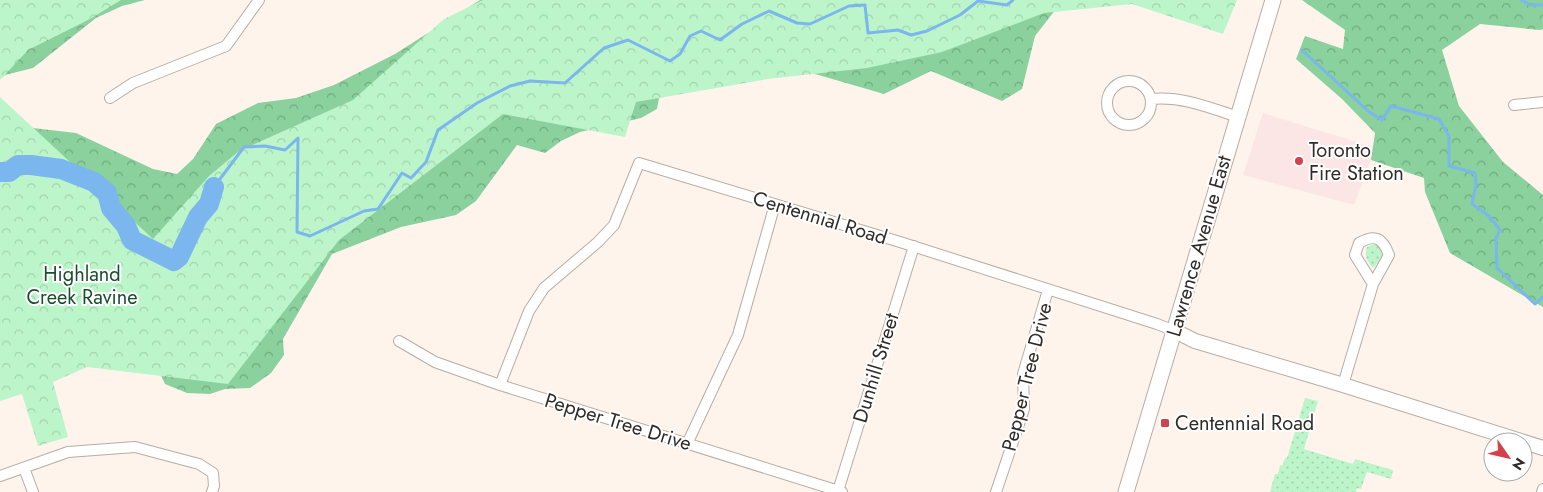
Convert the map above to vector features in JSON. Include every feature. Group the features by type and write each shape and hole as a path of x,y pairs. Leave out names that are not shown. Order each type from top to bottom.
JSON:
{"main road":[{"name":"Lawrence Avenue East","path":"1126,492 1273,0"}],"street":[{"path":"110,98 132,83 226,46 259,0"},
{"path":"1122,82 1137,82 1149,92 1151,99 1149,113 1139,123 1133,125 1119,122 1114,118 1108,106 1108,98 1111,91 1122,82"},
{"path":"1151,99 1168,98 1184,100 1238,116"},
{"path":"1514,105 1543,102"},
{"name":"Centennial Road","path":"500,385 529,311 544,288 614,226 639,163 914,246 1157,324 1195,341 1543,448"},
{"path":"687,444 738,334 775,204"},
{"name":"Dunhill Street","path":"840,491 914,246"},
{"path":"1343,385 1373,284"},
{"name":"Pepper Tree Drive","path":"996,492 1024,409 1023,374 1048,290"},
{"name":"Pepper Tree Drive","path":"399,341 436,362 500,385 840,491"},
{"path":"0,476 68,452 135,447 199,464 213,474 214,486 212,492"},
{"path":"24,468 32,492"}],"shaded area":[{"path":"1263,113 1373,147 1371,160 1354,205 1243,175"}],"green space":[{"path":"0,0 121,0 90,19 28,50 0,80"},
{"path":"49,0 145,0 122,6 96,18 33,68 5,75 0,79"},
{"name":"Highland Creek Ravine","path":"480,0 1063,0 1035,36 1022,89 1002,101 931,71 884,94 791,67 661,88 657,109 641,118 580,132 561,141 545,153 517,145 476,201 456,215 401,227 332,254 283,339 284,355 271,373 250,388 225,389 210,394 187,393 165,384 156,365 163,257 0,123 76,133 153,169 177,174 193,159 216,124 258,103 296,98 334,85 395,54"},
{"name":"Highland Creek Ravine","path":"483,0 1237,0 1223,34 1132,4 1044,13 942,52 867,68 768,79 636,102 625,137 503,114 339,240 228,384 87,367 53,382 68,437 38,446 22,394 0,401 0,97 153,239 209,176 239,151 353,100 444,19"},
{"path":"1302,0 1543,0 1543,29 1480,24 1442,50 1459,106 1503,162 1543,195 1543,307 1450,253 1425,192 1424,178 1371,160 1375,133 1342,99 1296,59 1305,36 1343,49 1345,30"},
{"path":"1374,244 1380,246 1383,251 1383,257 1373,268 1368,261 1366,253 1367,247"},
{"path":"1305,398 1318,401 1304,449 1353,464 1355,459 1393,470 1391,479 1367,472 1361,489 1357,488 1356,492 1270,492 1275,474 1278,474 1280,465 1282,466 1285,458 1287,458"}],"waterway":[{"path":"214,187 244,147 265,146 285,150 298,138 297,232 310,236 364,211 378,209 402,173 411,178 426,162 438,130 477,103 510,86 530,81 565,83 604,48 628,40 670,61 680,54 690,36 701,31 720,40 742,24 769,11 797,23 810,24 849,6 865,5 868,33 898,30 911,35 927,31 960,15 978,1 1007,5 1013,0"},
{"path":"1521,0 1531,5 1543,5"},
{"path":"1302,50 1368,111 1382,120 1391,106 1439,119 1449,136 1449,166 1475,173 1476,185 1472,204 1489,216 1500,230 1496,238 1497,268 1535,304 1543,297"},
{"path":"0,172 9,172 18,165 31,165 61,169 94,182 107,193 111,208 126,226 132,240 174,261 179,257 198,217 209,204 214,187"}],"place":[{"name":"Toronto Fire Station","path":"1299,161"},
{"name":"Centennial Road","path":"1165,423"}]}
